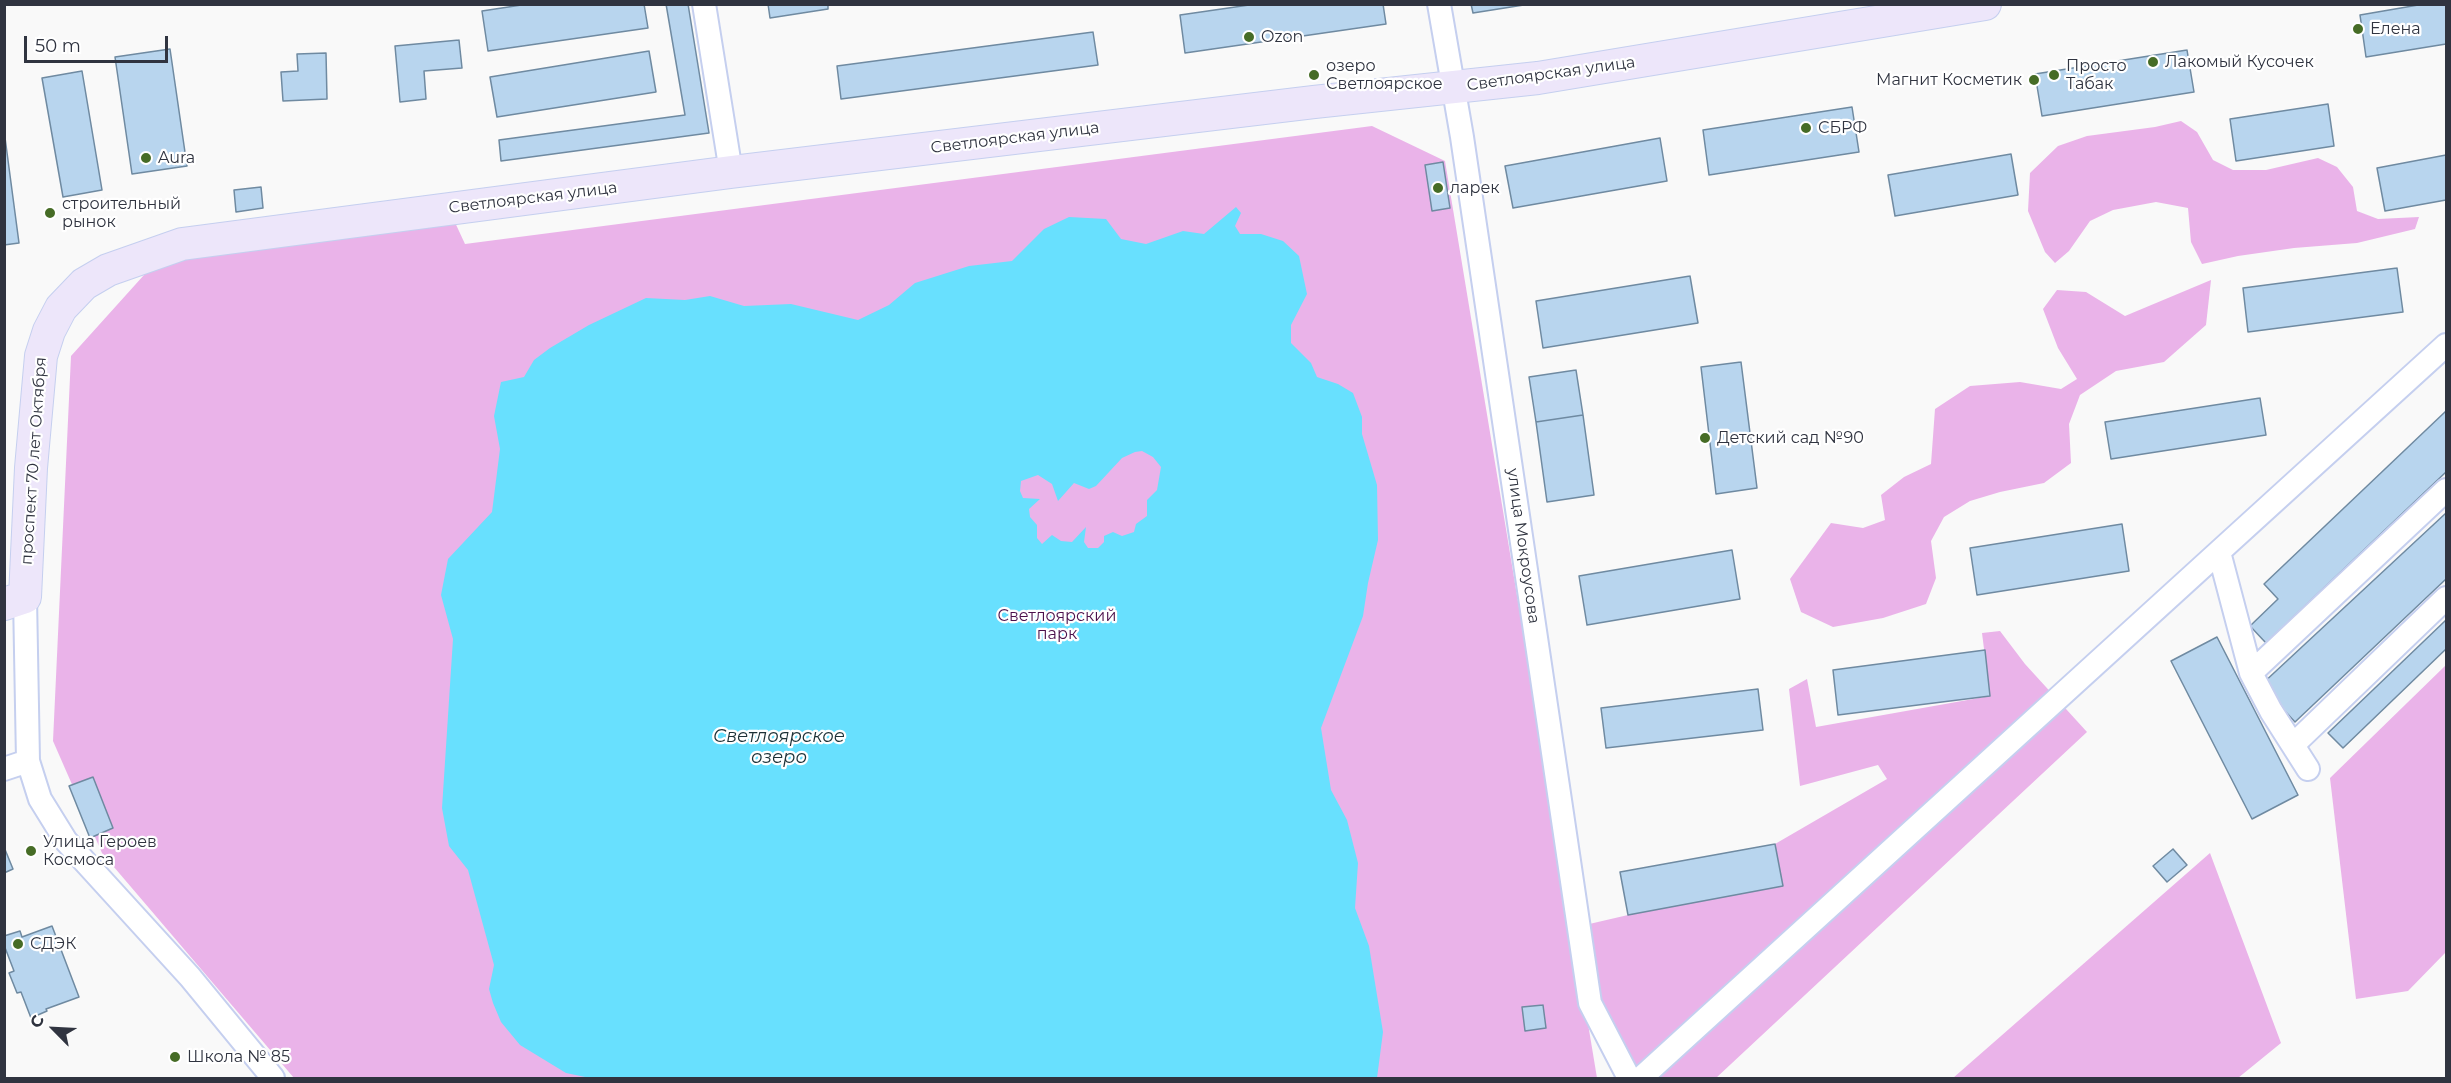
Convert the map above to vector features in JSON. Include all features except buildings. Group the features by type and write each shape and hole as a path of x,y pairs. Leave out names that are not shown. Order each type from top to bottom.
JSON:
{"main road":[{"name":"Светлоярская улица","path":"61,308 84,284 108,270 182,244 731,172 1314,102 1538,78 1985,4"},
{"name":"проспект 70 лет Октября","path":"15,601 31,468 41,356 49,331 61,308"}],"street":[{"path":"704,4 731,172"},
{"name":"улица Мокроусова","path":"1439,4 1454,88 1590,1003 1629,1078"},
{"path":"1641,1078 2446,345"},
{"path":"2251,673 2446,490"},
{"path":"2219,552 2251,673 2271,711 2308,769"},
{"path":"2293,745 2446,598"},
{"path":"15,601 28,761 40,799 66,841 190,977 273,1078"},
{"path":"4,769 28,761"}],"green space":[{"path":"2181,121 2197,132 2213,160 2233,170 2266,170 2318,158 2337,167 2353,187 2357,211 2378,219 2419,217 2415,229 2357,243 2294,248 2202,264 2191,242 2188,208 2156,202 2113,210 2090,221 2069,251 2055,263 2045,252 2028,211 2030,173 2058,146 2087,136 2155,127"},
{"name":"Светлоярский парк","path":"1372,126 1445,161 1597,1078 294,1078 102,853 53,741 71,356 153,265 452,216 465,244"},
{"path":"2211,280 2206,325 2164,362 2116,371 2080,395 2069,424 2071,463 2044,483 1970,501 1944,517 1931,541 1936,578 1926,604 1883,618 1833,627 1801,612 1790,579 1831,523 1863,528 1885,520 1881,495 1904,477 1931,464 1935,409 1970,386 2020,382 2061,389 2077,379 2058,348 2043,309 2057,290 2086,292 2125,316"},
{"path":"2000,631 2025,664 2087,732 1716,1078 1646,1078 1630,1059 1597,1001 1585,925 1783,886 1775,844 1887,779 1878,765 1800,786 1789,689 1807,679 1816,727 1990,696 1982,633"},
{"path":"2446,665 2446,952 2408,991 2356,999 2330,778"},
{"path":"2210,853 2281,1043 2238,1078 1953,1078"}],"water":[{"name":"Светлоярское озеро","path":"1236,207 1241,213 1235,226 1240,234 1261,234 1283,241 1299,256 1307,294 1291,325 1291,343 1311,363 1317,377 1338,384 1353,393 1362,417 1362,434 1377,485 1378,540 1363,616 1321,728 1331,790 1347,820 1358,863 1355,908 1369,946 1383,1032 1377,1078 590,1078 566,1073 520,1045 501,1022 493,1003 489,989 494,965 468,870 449,846 442,808 453,639 441,595 448,559 492,512 500,449 494,416 501,382 524,377 534,360 550,348 589,325 646,298 685,300 710,296 744,306 791,304 858,320 889,305 915,283 969,266 1012,261 1044,229 1069,217 1106,219 1121,239 1146,244 1183,231 1204,234","holes":["1142,451 1153,457 1161,467 1157,490 1147,500 1147,516 1136,524 1134,532 1122,536 1113,532 1104,536 1104,542 1098,548 1088,548 1084,542 1086,527 1072,542 1061,541 1052,535 1042,544 1037,538 1037,525 1030,517 1029,509 1040,499 1023,498 1020,491 1021,481 1038,475 1052,484 1058,501 1074,483 1089,489 1096,486 1122,458"]}],"place":[{"name":"Елена","path":"2358,29"},
{"name":"Ozon","path":"1249,37"},
{"name":"Лакомый Кусочек","path":"2153,62"},
{"name":"озеро Светлоярское","path":"1314,75"},
{"name":"Просто Табак","path":"2054,75"},
{"name":"Магнит Косметик","path":"2034,80"},
{"name":"СБРФ","path":"1806,128"},
{"name":"Aura","path":"146,158"},
{"name":"ларек","path":"1438,188"},
{"name":"строительный рынок","path":"50,213"},
{"name":"Детский сад №90","path":"1705,438"},
{"name":"Улица Героев Космоса","path":"31,851"},
{"name":"СДЭК","path":"18,944"},
{"name":"Школа № 85","path":"175,1057"}]}
